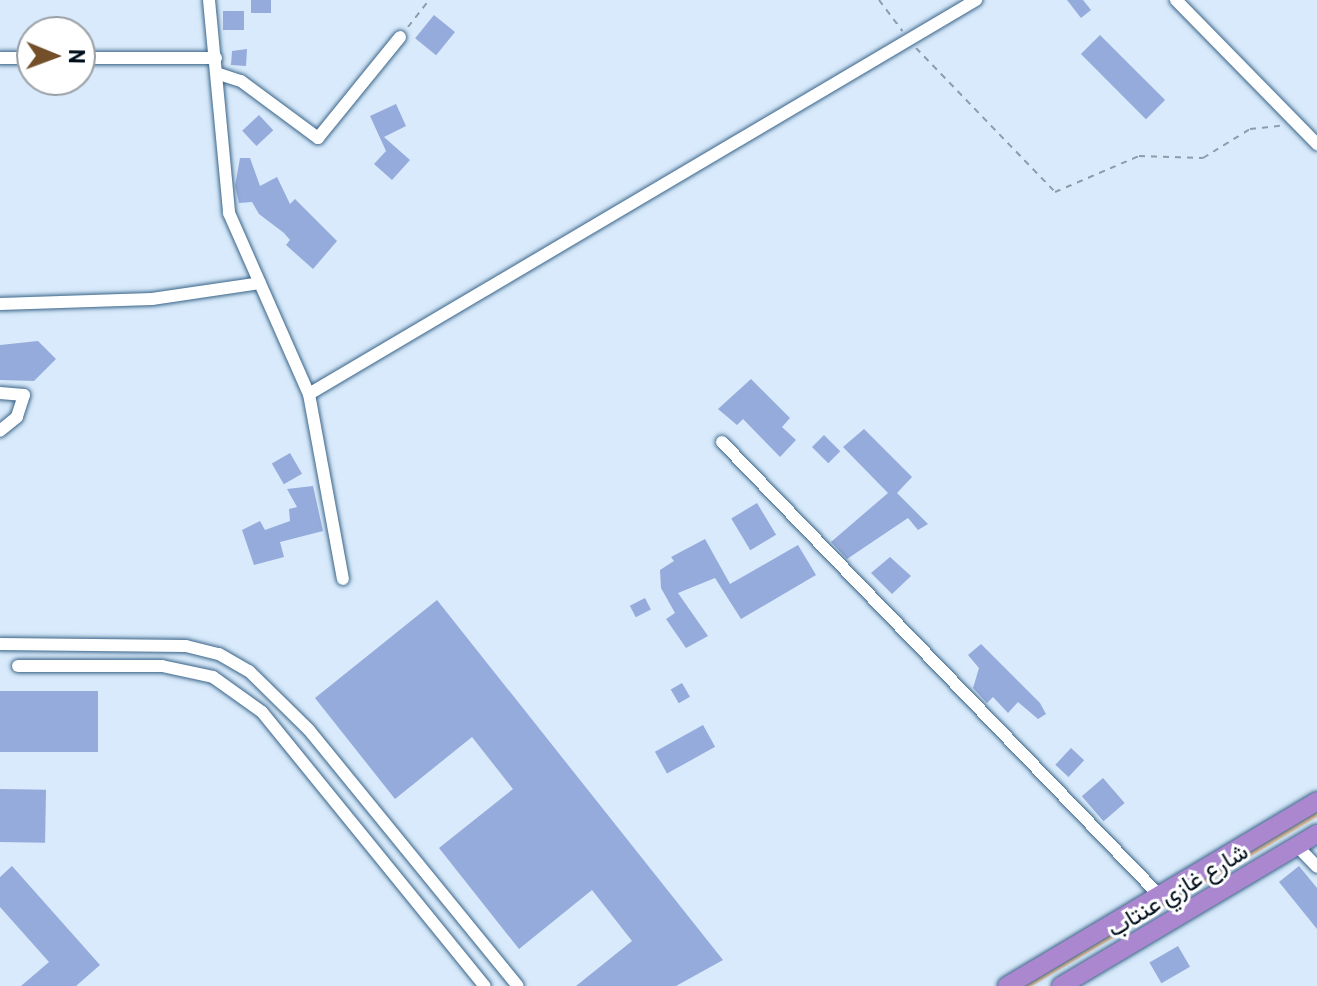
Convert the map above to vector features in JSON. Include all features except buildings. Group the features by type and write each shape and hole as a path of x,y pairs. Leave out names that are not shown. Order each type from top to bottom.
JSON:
{"highway":[{"path":"1007,986 1317,801"},
{"name":"شارع غازي عنتاب","path":"1061,986 1317,834"}],"street":[{"path":"209,0 219,74 229,213 309,394 343,579"},
{"path":"309,394 976,0"},
{"path":"1176,0 1317,144"},
{"path":"219,74 241,81 318,138 400,37"},
{"path":"96,58 216,58"},
{"path":"0,304 152,299 260,283"},
{"path":"0,393 24,395 17,417 0,431"},
{"path":"722,442 1158,894"},
{"path":"0,644 186,646 219,654 249,671 309,730 518,986"},
{"path":"122,646 123,666"},
{"path":"18,666 162,666 213,677 262,712 485,986"},
{"path":"1297,846 1317,867"}],"path":[{"path":"400,37 429,0"},
{"path":"879,0 908,40 1055,192 1139,156 1203,158 1250,129 1297,124"}],"shaded area":[{"path":"1317,808 1317,817 1032,986 1020,986"}]}
